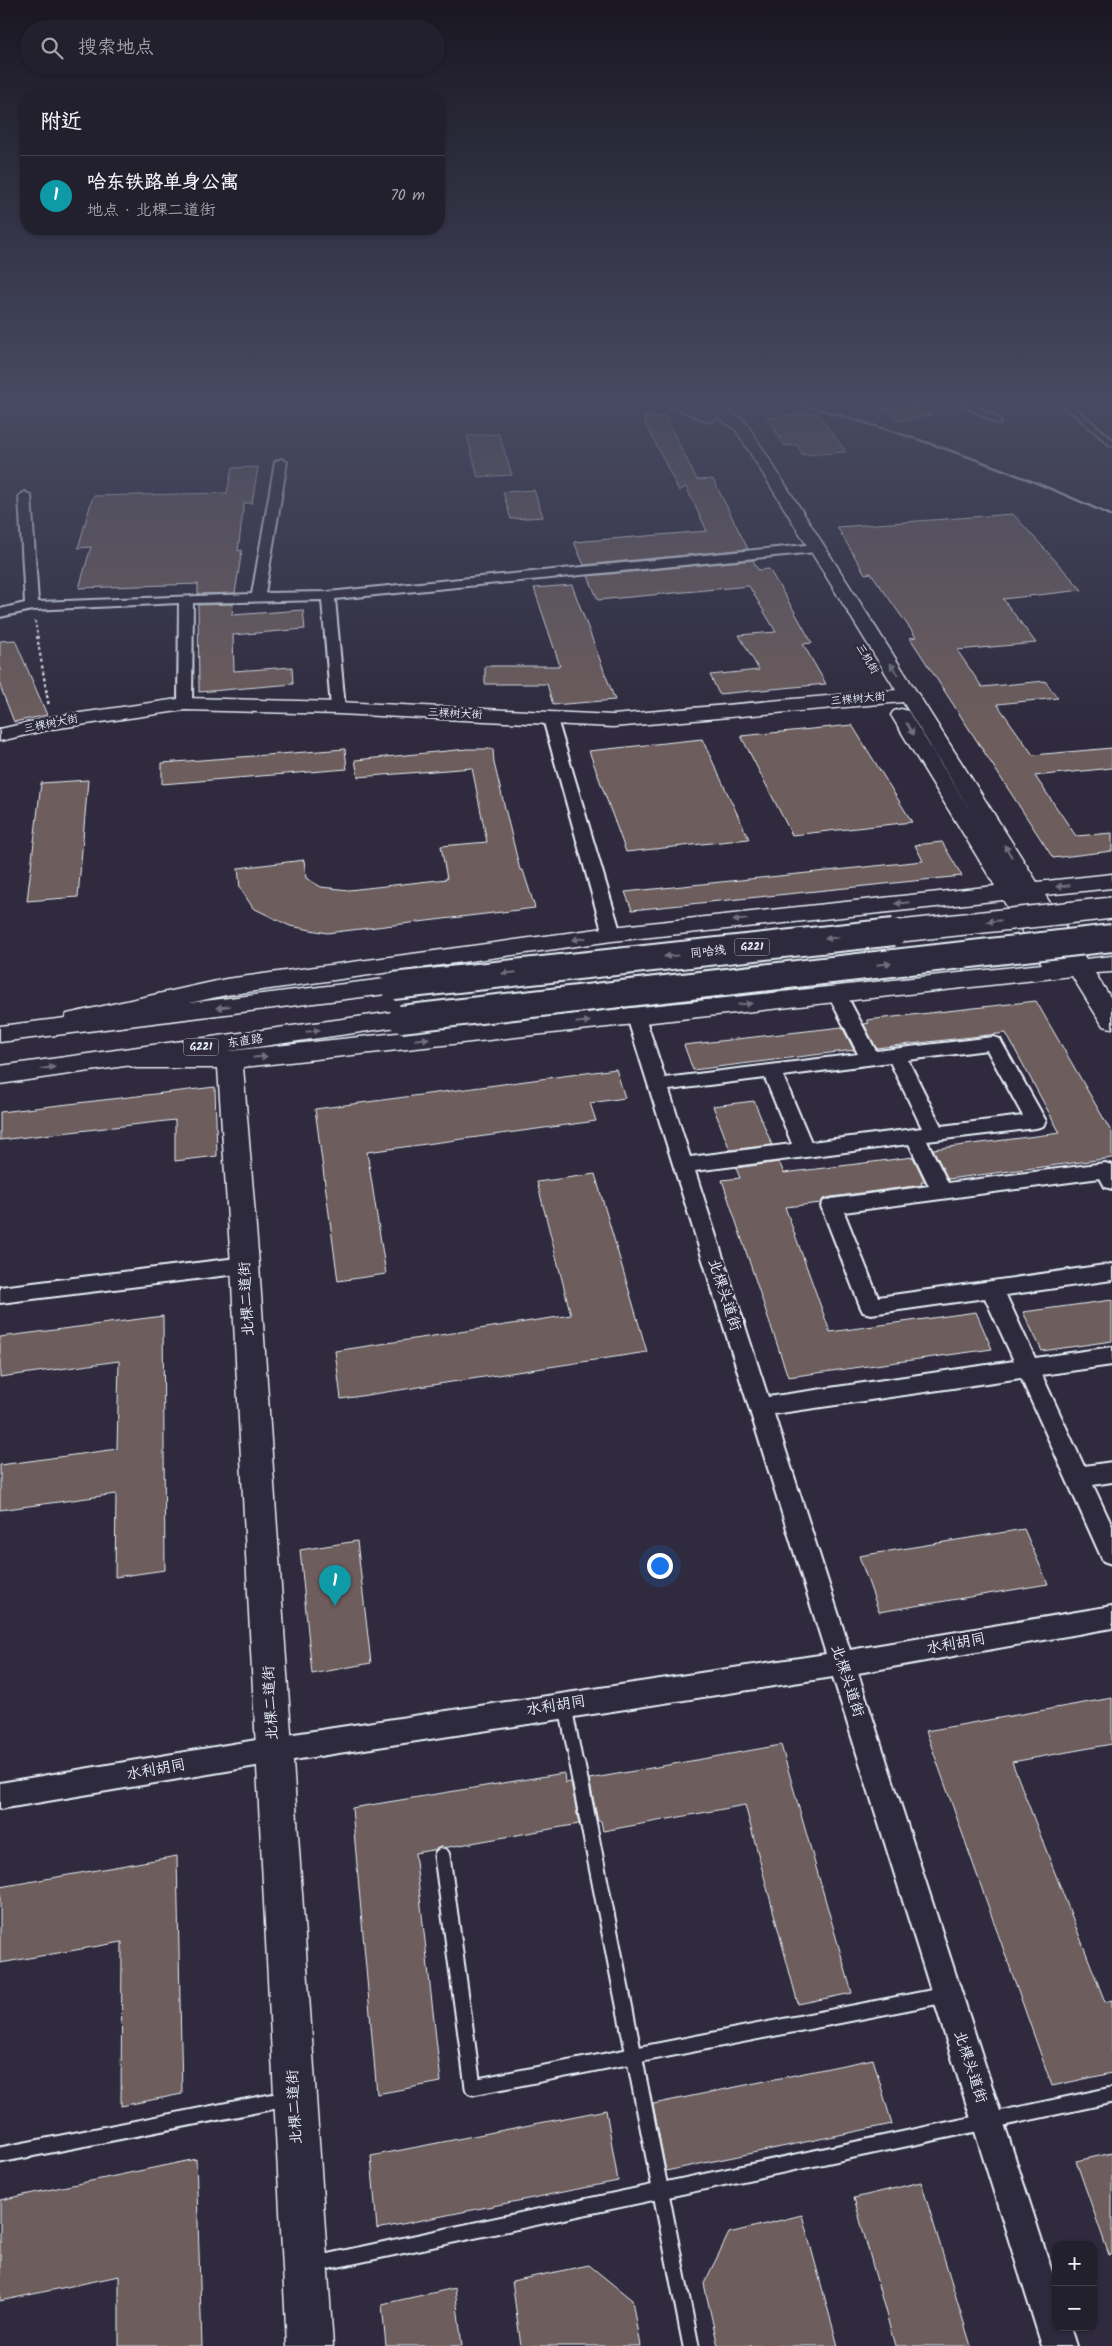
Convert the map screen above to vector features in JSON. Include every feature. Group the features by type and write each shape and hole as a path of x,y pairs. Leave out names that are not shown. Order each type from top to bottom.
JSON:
{"main road":[{"name":"三机街","path":"783,510 911,695 1032,889 1068,968"},
{"name":"三机街","path":"788,510 890,696 1008,892 1068,968"},
{"name":"三棵树大街","path":"0,735 52,723 185,704 338,708 613,721 911,695"},
{"path":"34,1030 226,987 612,934 1112,881"},
{"name":"同哈线","path":"34,1030 393,986 1112,908"},
{"name":"东直路","path":"0,1074 401,1019 1112,938"},
{"path":"124,1058 230,1060 1112,964"},
{"path":"1068,968 1112,1020"},
{"name":"G221","path":"0,1034 34,1030"},
{"name":"北棵二道街","path":"230,1060 245,1265 310,2346"}],"street":[{"path":"26,510 32,606"},
{"path":"258,597 273,510"},
{"path":"0,613 32,606 186,599 328,596 808,548"},
{"path":"328,596 338,708"},
{"path":"185,704 186,599"},
{"path":"550,719 612,934"},
{"path":"837,994 870,1058"},
{"name":"北棵头道街","path":"636,1016 1059,2346"},
{"path":"657,1085 993,1043 1036,1121 683,1165"},
{"path":"896,1055 925,1135 942,1191"},
{"path":"771,1070 804,1150"},
{"path":"1112,1182 1105,1170 831,1206 871,1306 1112,1272"},
{"path":"0,1295 245,1265"},
{"path":"992,1289 1112,1553"},
{"path":"760,1407 1112,1356"},
{"path":"1078,1477 1112,1472"},
{"name":"水利胡同","path":"0,1796 565,1704 841,1664 1112,1617"}],"lane":[{"path":"565,1704 691,2346"},
{"path":"442,1856 473,2087 947,1995"},
{"path":"305,2266 1112,2095"},
{"path":"0,2155 294,2098"}],"path":[{"path":"32,606 52,723"}],"building":[{"path":"89,510 243,510 238,551 242,550 235,593 198,594 198,584 79,588 91,547 78,548"},
{"path":"508,510 541,510 543,517 511,519"},
{"path":"697,510 729,510 748,549 584,565 574,542 707,531"},
{"path":"1013,514 1082,590 1003,599 1036,643 957,650 982,687 1045,681 1058,698 997,704 1033,755 1112,748 1112,768 1035,776 1076,836 1112,833 1112,851 1053,858 910,638 916,637 871,573 865,574 837,527"},
{"path":"753,560 758,570 769,569 793,609 812,643 803,644 826,684 719,694 710,675 759,670 739,635 776,632 749,586 598,600 588,576"},
{"path":"572,585 615,700 553,705 547,684 485,684 485,666 560,666 534,588"},
{"path":"233,604 232,615 303,610 305,629 233,635 234,671 292,667 293,684 199,692 198,605"},
{"path":"15,640 47,715 14,722 0,686 0,641"},
{"path":"852,725 912,822 792,835 741,736"},
{"path":"702,739 749,839 626,852 589,751"},
{"path":"345,749 347,769 162,784 162,763"},
{"path":"467,749 493,749 494,763 520,870 523,870 535,908 327,933 290,926 253,908 240,888 238,868 304,860 306,878 321,887 349,890 447,879 441,846 487,842 472,768 358,777 355,760"},
{"path":"88,780 78,897 27,901 41,783"},
{"path":"942,842 962,876 632,910 625,892 923,861 915,845"},
{"path":"1036,1001 1112,1133 1112,1158 948,1179 933,1149 1060,1133 1006,1033 876,1048 864,1024 869,1023 867,1020"},
{"path":"842,1027 854,1050 693,1070 684,1045"},
{"path":"616,1069 625,1098 590,1103 596,1121 367,1152 386,1274 338,1281 315,1109"},
{"path":"215,1087 217,1156 175,1161 175,1120 0,1140 0,1112"},
{"path":"754,1101 772,1145 730,1150 713,1106"},
{"path":"913,1157 925,1182 921,1182 922,1185 831,1197 823,1199 821,1203 785,1207 830,1332 976,1312 992,1349 788,1377 722,1180 740,1178 736,1168 779,1162 784,1173"},
{"path":"595,1174 647,1352 341,1399 335,1351 571,1315 537,1182"},
{"path":"1112,1300 1112,1341 1042,1351 1023,1312"},
{"path":"163,1316 165,1570 115,1577 116,1494 0,1510 0,1465 117,1449 119,1361 0,1377 0,1337"},
{"path":"1024,1529 1048,1584 879,1612 859,1556"},
{"path":"357,1541 371,1663 312,1674 300,1550"},
{"path":"1112,1698 1112,1744 1012,1762 1105,2002 1112,2000 1112,2073 1052,2086 926,1731"},
{"path":"781,1745 852,1993 798,2004 745,1805 603,1831 601,1821 598,1821 589,1779"},
{"path":"564,1773 565,1783 571,1782 579,1824 415,1853 441,2082 377,2094 352,1808"},
{"path":"177,1856 182,2094 121,2106 122,1942 0,1963 0,1887"},
{"path":"873,2059 892,2124 666,2171 653,2104"},
{"path":"606,2110 618,2181 377,2229 371,2156"},
{"path":"1112,2153 1112,2254 1109,2255 1076,2161"},
{"path":"196,2159 202,2346 119,2346 119,2276 0,2301 0,2200"},
{"path":"921,2182 971,2346 895,2346 854,2198"},
{"path":"802,2215 838,2346 718,2346 704,2284 729,2233"},
{"path":"589,2265 632,2300 640,2346 521,2346 512,2281"},
{"path":"455,2288 462,2346 386,2346 382,2304"}],"railway":[{"path":"1100,510 1112,516"}],"place":[{"name":"哈东铁路单身公寓","path":"335,1606"}]}
